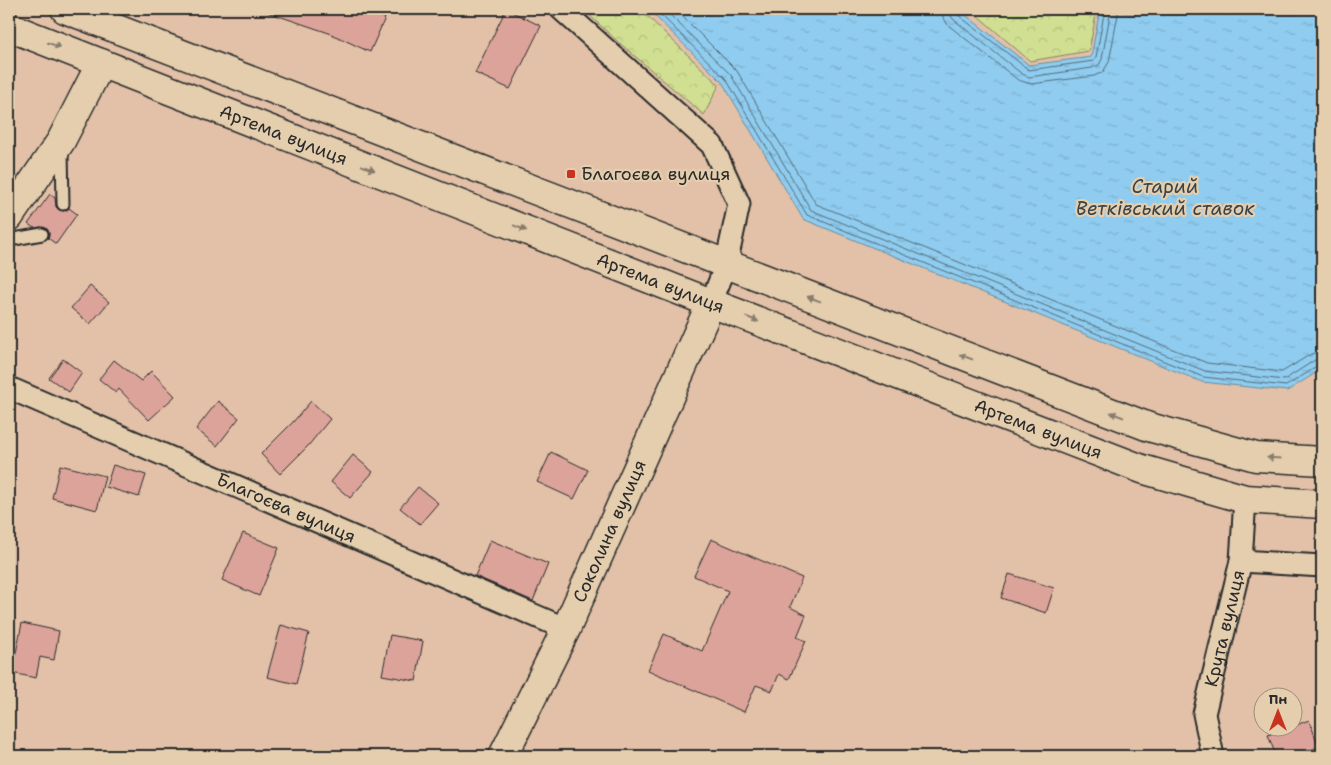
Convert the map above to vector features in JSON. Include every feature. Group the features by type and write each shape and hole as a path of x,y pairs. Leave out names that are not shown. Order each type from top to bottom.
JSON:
{"main road":[{"path":"65,9 1149,428 1256,457 1322,461"},
{"name":"Артема вулиця","path":"9,27 711,303 1142,469 1246,499 1322,504"},
{"path":"9,218 61,142 100,63"},
{"name":"Соколина вулиця","path":"503,756 566,628 711,303"}],"street":[{"path":"561,9 712,146 739,204 726,265 711,303"},
{"name":"Благоєва вулиця","path":"9,388 566,628"},
{"name":"Крута вулиця","path":"1213,756 1204,714 1241,561 1246,499"},
{"path":"1241,561 1322,566"}],"lane":[{"path":"61,142 64,204"},
{"path":"9,240 42,234"}],"green space":[{"path":"583,9 640,9 719,85 704,115 616,40"},
{"path":"970,9 1097,9 1089,51 1030,61"}],"water":[{"name":"Старий Ветківський ставок","path":"648,9 958,9 1029,65 1091,57 1100,9 1322,9 1322,369 1287,391 1202,382 803,219 722,82"}],"building":[{"path":"268,9 364,9 385,18 370,52 329,33 267,12"},
{"path":"506,9 541,26 510,89 475,73"},
{"path":"50,194 55,198 56,207 59,210 64,211 69,208 77,214 56,244 48,238 49,233 47,229 41,227 34,228 28,224"},
{"path":"90,286 109,302 90,324 71,308"},
{"path":"63,359 82,373 69,392 49,378"},
{"path":"114,360 141,381 151,371 175,396 149,420 119,389 116,393 99,379"},
{"path":"218,401 239,418 217,446 196,429"},
{"path":"311,401 330,419 308,446 280,474 261,454"},
{"path":"551,452 588,470 574,499 537,482"},
{"path":"353,455 373,472 350,498 331,482"},
{"path":"60,465 105,476 97,510 52,498"},
{"path":"113,465 146,475 139,497 106,487"},
{"path":"418,487 438,503 420,524 400,508"},
{"path":"243,533 279,548 259,596 222,580"},
{"path":"711,539 802,578 790,607 806,615 797,637 806,641 789,679 779,674 772,691 756,685 744,712 648,670 664,634 702,651 728,591 694,576"},
{"path":"490,540 548,564 533,601 475,576"},
{"path":"1009,574 1054,588 1046,613 1001,598"},
{"path":"22,623 59,631 54,660 40,657 36,678 12,673"},
{"path":"281,625 309,633 296,684 267,677"},
{"path":"390,635 423,641 416,681 382,675"},
{"path":"1309,720 1319,747 1292,756 1276,756 1269,738 1304,738 1304,722"}],"place":[{"name":"Благоєва вулиця","path":"571,174"}]}
